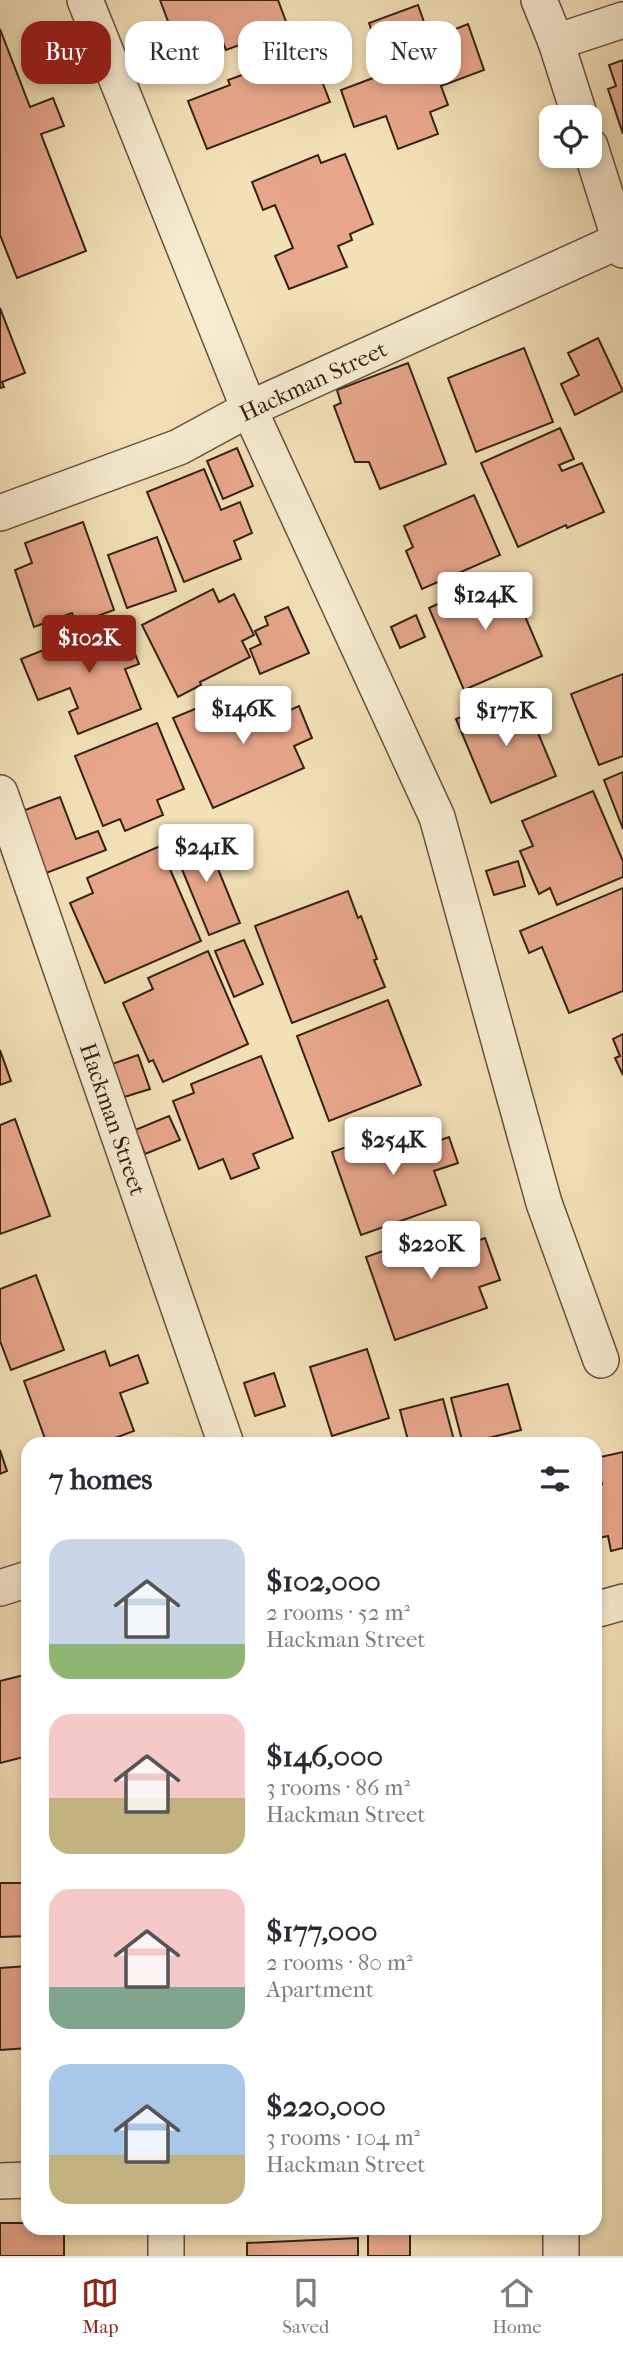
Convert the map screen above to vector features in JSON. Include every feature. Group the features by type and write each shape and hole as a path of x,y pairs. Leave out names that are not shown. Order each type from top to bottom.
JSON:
{"street":[{"path":"85,0 249,409 437,817 544,1203 601,1360"},
{"path":"539,0 576,105"},
{"path":"556,42 623,20"},
{"path":"597,168 622,243"},
{"name":"Hackman Street","path":"0,513 179,446 249,409 622,243"},
{"name":"Hackman Street","path":"0,793 224,1437"},
{"path":"0,1588 21,1581"},
{"path":"602,1608 623,1602"},
{"path":"0,2181 21,2180"},
{"path":"166,2235 166,2256"},
{"path":"561,2235 561,2256"}],"building":[{"path":"160,0 278,0 286,21 238,21 238,46 226,50 224,21 168,21"},
{"path":"418,5 424,21 374,21"},
{"path":"468,24 484,70 461,79 461,27"},
{"path":"0,29 30,107 53,98 64,126 41,134 86,251 17,278 0,235"},
{"path":"623,60 623,134 608,89 616,86 609,65"},
{"path":"238,76 238,84 323,84 330,102 207,149 188,101 230,85 228,80"},
{"path":"366,81 366,84 446,84 441,86 448,105 430,112 438,134 398,149 386,116 354,127 341,90"},
{"path":"345,154 373,224 350,234 352,240 338,246 347,267 289,289 275,256 293,248 275,205 263,210 252,182 318,155 321,163"},
{"path":"0,308 25,373 2,382 4,387 0,388"},
{"path":"598,338 623,391 575,415 561,384 579,375 568,353"},
{"path":"524,348 553,422 476,452 448,378"},
{"path":"408,363 446,464 380,489 369,462 355,462 334,406 341,403 337,390"},
{"path":"560,428 574,459 559,465 562,471 582,463 604,512 567,528 566,525 518,547 481,463"},
{"path":"237,448 253,486 223,499 207,461"},
{"path":"204,469 221,510 240,502 252,533 234,541 241,559 184,582 147,492"},
{"path":"474,495 500,555 422,589 406,551 413,547 404,526"},
{"path":"83,522 114,610 76,624 72,613 34,627 15,570 32,563 25,543"},
{"path":"157,537 176,591 127,608 108,555"},
{"path":"497,578 503,593 513,588 542,656 464,690 429,608 457,595 455,592 474,583 476,587"},
{"path":"213,589 219,602 234,594 254,635 242,641 250,657 200,682 201,685 178,697 142,625"},
{"path":"288,607 309,653 260,674 250,649 261,644 255,631 268,625 265,617"},
{"path":"416,615 425,637 400,648 391,627"},
{"path":"121,619 139,664 125,669 141,709 78,734 69,712 78,708 70,688 38,700 21,659"},
{"path":"623,674 623,756 599,765 571,694"},
{"path":"270,689 281,714 299,706 312,738 294,746 304,768 213,808 173,718 202,706 207,717"},
{"path":"521,692 556,776 491,803 456,719"},
{"path":"157,723 184,789 157,800 163,815 125,831 120,819 103,826 75,756"},
{"path":"623,772 623,829 604,780"},
{"path":"593,791 623,861 623,877 557,905 550,888 539,894 520,851 533,846 522,821"},
{"path":"60,797 76,839 98,831 106,850 41,875 17,813"},
{"path":"203,832 240,923 209,935 172,845"},
{"path":"160,846 201,941 105,983 70,903 93,893 87,878"},
{"path":"518,861 525,886 494,895 486,871"},
{"path":"623,888 623,991 569,1013 542,947 529,953 520,931"},
{"path":"348,891 358,918 361,916 385,987 292,1023 255,926"},
{"path":"244,940 263,984 234,997 215,951"},
{"path":"208,951 248,1044 163,1082 153,1060 149,1062 123,1003 153,989 148,978"},
{"path":"388,1000 421,1085 329,1121 297,1036"},
{"path":"623,1034 623,1075 615,1058 620,1056 613,1039"},
{"path":"0,1050 11,1081 0,1085"},
{"path":"138,1055 150,1089 121,1098 109,1065"},
{"path":"261,1056 293,1138 253,1154 259,1168 231,1179 223,1159 199,1169 173,1101 194,1093 191,1084"},
{"path":"169,1116 180,1140 145,1154 135,1130"},
{"path":"15,1119 50,1216 0,1234 0,1125"},
{"path":"416,1123 424,1146 449,1137 458,1163 434,1171 446,1205 361,1235 332,1152"},
{"path":"447,1228 454,1249 485,1238 500,1280 479,1287 487,1308 395,1340 366,1257"},
{"path":"36,1275 64,1350 11,1370 0,1341 0,1289"},
{"path":"367,1349 389,1418 332,1436 310,1367"},
{"path":"105,1351 110,1366 138,1355 148,1383 120,1393 134,1431 118,1437 44,1437 24,1381"},
{"path":"274,1373 285,1406 255,1416 244,1383"},
{"path":"508,1384 521,1430 492,1437 461,1437 451,1398"},
{"path":"443,1399 453,1437 407,1437 400,1410"},
{"path":"0,1450 7,1471 0,1474"},
{"path":"623,1452 623,1548 611,1551 608,1536 602,1537 602,1457"},
{"path":"21,1676 21,1758 0,1763 0,1681"},
{"path":"0,1883 21,1883 21,1936 0,1937"},
{"path":"21,1966 21,2048 0,2050 0,1968"},
{"path":"0,2223 21,2223 21,2235 64,2235 64,2256 0,2256"},
{"path":"368,2235 410,2235 410,2256 368,2256"},
{"path":"358,2238 358,2256 247,2256 247,2243"}]}
